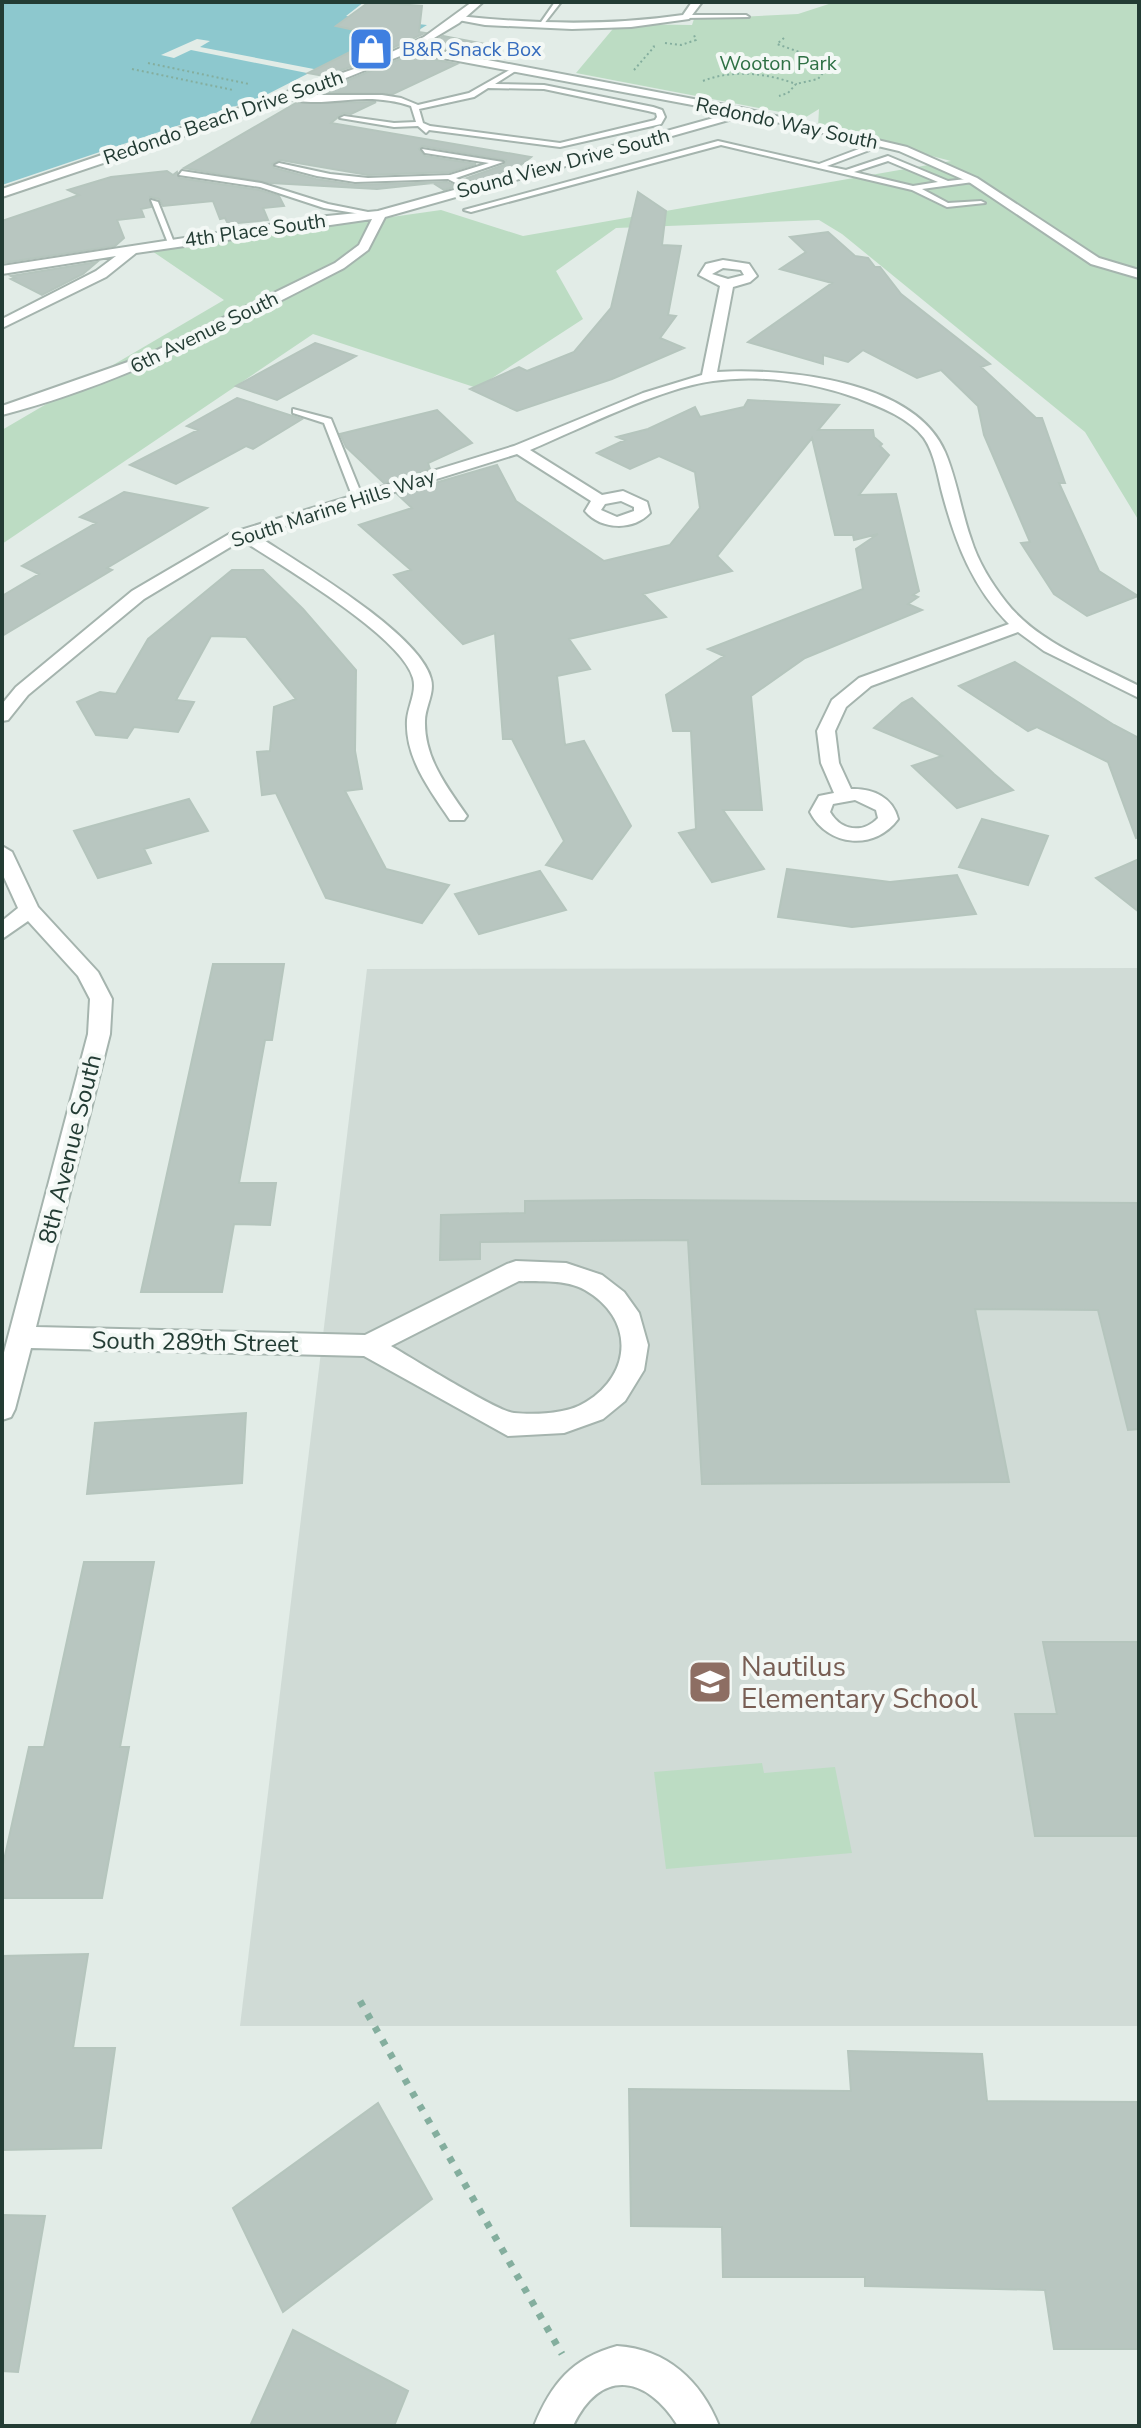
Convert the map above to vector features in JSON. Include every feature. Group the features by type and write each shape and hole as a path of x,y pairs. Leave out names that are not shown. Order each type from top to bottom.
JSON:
{"street":[{"name":"Redondo Beach Drive South","path":"2,193 288,97 407,48 458,19 478,2"},
{"path":"458,19 541,24 682,18 697,2"},
{"path":"585,23 593,13"},
{"name":"Redondo Way South","path":"407,48 746,112 880,143 937,161 973,180 1095,261 1139,274"},
{"name":"Sound View Drive South","path":"379,215 746,112"},
{"name":"4th Place South","path":"132,250 379,215"},
{"name":"6th Avenue South","path":"2,411 68,392 136,366 235,321 355,256 374,232 379,215"},
{"path":"2,270 132,250"},
{"path":"2,324 101,274 132,250"},
{"path":"709,377 727,283"},
{"name":"South Marine Hills Way","path":"2,716 22,691 138,595 202,554 244,534 519,449 648,396 709,377 754,374 829,383 892,406 914,422 930,436 939,455 963,541 975,567 1001,607 1020,626 1080,665 1139,693"},
{"path":"519,449 599,500"},
{"path":"244,534 383,629 410,656 424,684 416,720 419,756 457,816"},
{"path":"844,794 830,763 826,731 838,704 865,682 1020,626"},
{"path":"2,852 29,910 2,932"},
{"name":"8th Avenue South","path":"2,1409 92,1065 99,1034 101,999 87,972 29,910"},
{"name":"South 289th Street","path":"22,1337 368,1346 508,1425 564,1422 594,1411 616,1393 631,1370 635,1345 630,1320 615,1299 593,1282 566,1273 516,1271 368,1346"},
{"path":"553,2426 562,2402 578,2382 601,2368 626,2364 650,2371 673,2387 700,2426"}],"lane":[{"path":"541,24 558,2"},
{"path":"682,18 746,17"},
{"path":"438,31 452,31"},
{"path":"288,97 313,100 369,95 405,102 416,108 464,98 515,69"},
{"path":"344,118 394,125 420,124 560,145 658,122 661,117 659,112 650,109 544,87 487,86"},
{"path":"416,108 420,124 431,133 581,158"},
{"path":"468,210 721,143 913,188 947,205 981,203"},
{"path":"820,166 880,143"},
{"path":"425,151 499,162 450,177"},
{"path":"847,171 888,158 949,184"},
{"path":"279,165 327,176 379,180 422,173 450,177 469,188"},
{"path":"182,173 277,190 336,209 379,215"},
{"path":"913,188 973,180"},
{"path":"154,202 172,243"},
{"path":"296,411 328,421 358,498"}],"path":[{"path":"695,79 703,81 725,73 796,84 818,79 826,69 802,53 777,44 784,38"},
{"path":"640,74 634,67 654,47 653,44"},
{"path":"148,63 254,85"},
{"path":"751,75 759,67"},
{"path":"132,69 234,90"},
{"path":"703,81 701,83 705,89"},
{"path":"777,97 788,93 796,84"},
{"path":"360,2001 578,2382"}],"shaded area":[{"name":"Nautilus Elementary School","path":"1139,968 1139,2026 240,2026 367,969"}],"green space":[{"name":"Wooton Park","path":"835,2 1139,2 1139,521 1085,432 842,234 819,220 616,228 556,271 583,319 477,388 313,334 2,544 2,430 224,300 152,251 441,210 523,236 951,161 818,127 819,109 806,117 576,73 617,24 692,25 694,19 798,14"},
{"path":"762,1763 764,1773 835,1767 852,1853 666,1869 654,1772"}],"water":[{"path":"2,2 364,2 346,16 427,25 399,42 362,46 260,98 2,185"}],"pier":[{"path":"197,39 210,41 200,47 319,70 312,74 191,50 174,58 161,55"}],"building":[{"path":"369,2 422,6 419,32 425,33 356,65 324,76 308,73 382,36 336,26"},
{"path":"443,36 495,46 476,55 427,46"},
{"path":"410,55 457,64 393,94 319,92"},
{"path":"376,102 351,114 343,113 331,123 531,157 514,170 471,182 464,179 504,165 506,160 422,146 419,149 425,156 476,164 450,172 368,175 280,160 272,164 274,168 316,179 355,185 447,182 456,186 444,190 433,183 377,189 271,183 184,168 296,103"},
{"path":"167,171 173,175 177,172 179,178 259,190 279,196 284,206 263,208 268,220 228,224 225,218 220,219 213,201 163,206 159,199 150,197 151,207 141,209 144,217 117,220 124,238 115,246 2,263 2,221 79,195 68,190 111,177"},
{"path":"638,192 666,211 662,245 681,246 668,315 676,316 660,338 684,348 612,379 517,411 470,389 519,367 527,371 574,352 611,308"},
{"path":"828,232 855,256 868,258 875,267 880,267 901,294 990,364 981,367 1036,418 1042,418 1065,483 1059,483 1099,571 1138,596 1087,616 1054,594 1021,543 1030,542 984,435 978,406 941,370 917,378 863,350 848,362 823,355 823,364 748,342 832,283 780,269 806,252 790,237"},
{"path":"97,262 83,274 42,295 11,279 15,278 11,276"},
{"path":"315,343 356,356 277,400 236,386"},
{"path":"237,398 302,419 253,449 246,446 176,484 130,465 198,430 187,426"},
{"path":"748,400 839,405 818,430 873,430 874,437 889,455 859,495 896,494 919,591 913,595 918,597 908,604 922,610 805,658 751,696 762,810 723,810 764,869 712,882 679,833 696,829 691,731 673,731 666,695 724,656 708,649 863,589 856,549 878,534 854,540 853,535 835,535 812,438 717,556 732,571 643,594 666,617 569,639 590,669 557,676 565,745 584,741 631,826 592,879 546,865 564,841 512,739 503,739 495,633 463,644 394,575 411,570 359,525 412,508 397,494 497,465 516,501 604,561 670,545 700,508 695,472 659,456 630,469 597,453 625,440 617,437 648,429 695,407 700,417 744,407"},
{"path":"437,410 472,443 428,463 430,469 384,483 346,447 340,434"},
{"path":"124,492 207,508 2,636 2,596 39,574 22,566 96,523 80,517"},
{"path":"232,570 263,570 303,609 356,670 355,751 362,789 345,791 386,869 449,885 422,923 326,898 276,793 262,795 257,752 270,751 274,707 296,699 246,637 211,636 176,700 194,702 178,732 134,727 127,738 96,735 77,702 100,692 116,694 148,639"},
{"path":"1015,662 1139,738 1139,837 1136,838 1108,762 1037,727 1028,731 959,686"},
{"path":"912,698 1013,790 957,808 912,766 942,756 874,728"},
{"path":"189,799 208,831 144,849 151,863 98,878 74,831"},
{"path":"982,819 1048,836 1028,885 959,867"},
{"path":"1139,859 1139,912 1096,878"},
{"path":"787,869 890,882 957,875 976,914 852,927 778,917"},
{"path":"540,871 566,910 479,934 455,894"},
{"path":"213,964 284,964 272,1040 265,1040 239,1183 276,1183 270,1225 234,1224 222,1292 141,1292"},
{"path":"525,1201 1139,1203 1139,1429 1128,1430 1098,1310 975,1309 1009,1482 702,1484 688,1240 480,1242 480,1259 440,1260 441,1215 525,1213"},
{"path":"246,1413 242,1483 87,1494 95,1423"},
{"path":"84,1562 154,1562 120,1747 129,1747 102,1898 2,1898 2,1869 29,1747 44,1747"},
{"path":"1043,1642 1139,1642 1139,1836 1035,1836 1015,1714 1057,1714"},
{"path":"88,1954 73,2048 115,2048 101,2148 2,2150 2,1956"},
{"path":"848,2051 982,2054 987,2101 1139,2102 1139,2349 1054,2349 1045,2290 865,2286 865,2277 723,2277 722,2227 631,2226 629,2089 851,2091"},
{"path":"378,2103 432,2199 283,2312 233,2208"},
{"path":"2,2215 45,2216 18,2372 2,2371"},
{"path":"293,2330 408,2391 394,2426 250,2426"}],"place":[{"name":"B&R Snack Box","path":"371,49"},
{"name":"Nautilus Elementary School","path":"710,1682"}]}
